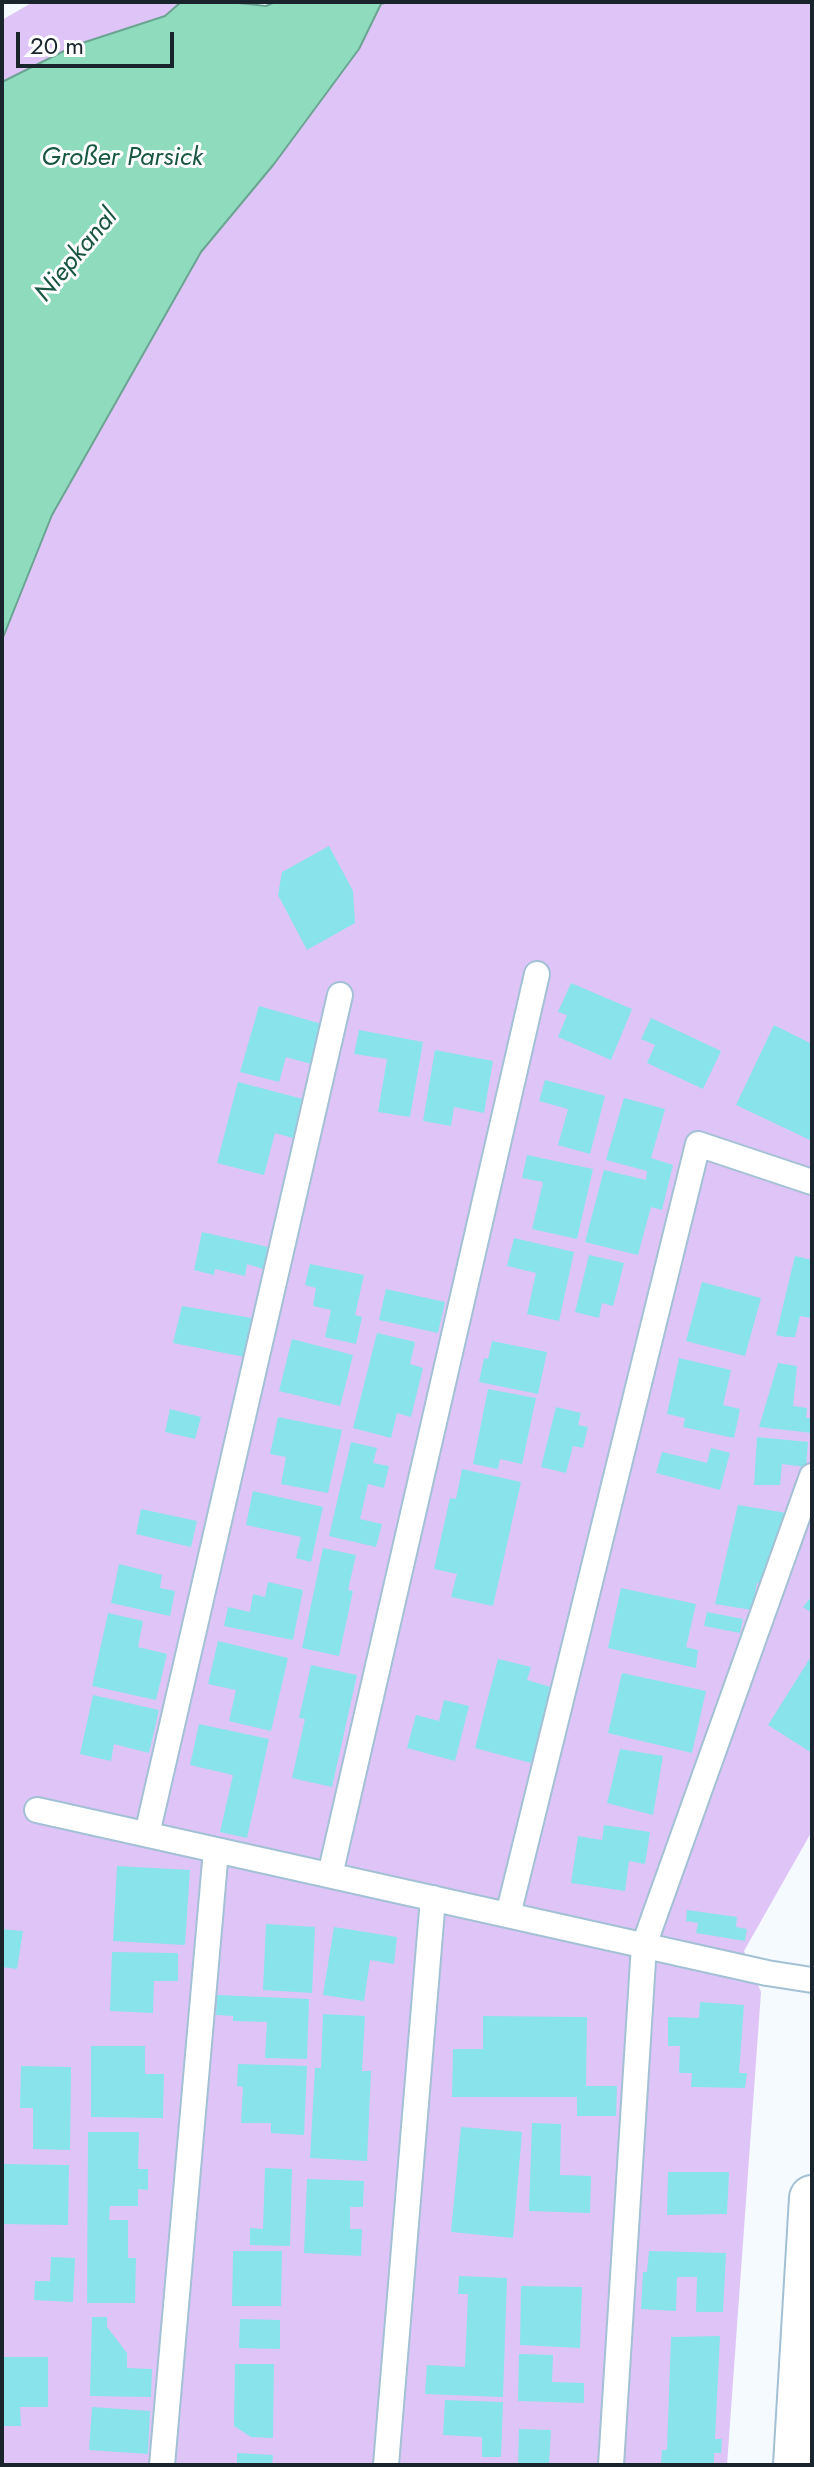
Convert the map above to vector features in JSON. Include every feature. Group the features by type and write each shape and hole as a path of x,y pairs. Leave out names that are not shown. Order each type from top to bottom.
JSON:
{"street":[{"path":"796,2465 812,2198"}],"lane":[{"path":"330,1875 537,974"},
{"path":"147,1834 340,995"},
{"path":"508,1915 698,1144 812,1182"},
{"path":"611,2465 644,1945 812,1476"},
{"path":"37,1810 767,1973 812,1980"},
{"path":"162,2465 216,1850"},
{"path":"386,2465 433,1898"}],"shaded area":[{"path":"33,2 181,2 165,16 76,45 2,82 2,20"},
{"path":"812,2 812,1831 744,1951 761,1992 727,2465 2,2465 2,640 52,515 201,252 274,164 359,49 381,4"}],"water":[{"name":"Großer Parsick","path":"181,2 266,6 275,2 387,2 381,4 359,49 274,164 201,252 52,515 2,640 2,82 76,45 165,16"}],"building":[{"path":"329,846 353,891 355,923 307,950 278,895 282,872"},
{"path":"571,983 632,1009 611,1060 558,1037 567,1015 558,1012"},
{"path":"259,1006 322,1024 311,1064 286,1057 279,1082 240,1072"},
{"path":"651,1018 721,1051 703,1089 647,1063 655,1045 641,1039"},
{"path":"774,1025 812,1044 812,1141 736,1105"},
{"path":"359,1030 423,1042 410,1117 378,1112 387,1059 354,1054"},
{"path":"435,1050 493,1061 484,1113 454,1107 451,1126 423,1121"},
{"path":"545,1080 605,1096 590,1154 558,1145 568,1109 539,1101"},
{"path":"238,1082 303,1099 293,1138 275,1133 264,1175 217,1163"},
{"path":"624,1098 665,1109 651,1158 673,1165 662,1210 651,1207 638,1255 585,1242 604,1170 646,1180 647,1171 606,1160"},
{"path":"527,1155 593,1169 577,1239 532,1229 543,1182 522,1178"},
{"path":"202,1232 268,1247 263,1269 247,1264 245,1276 215,1269 214,1275 194,1270"},
{"path":"514,1238 574,1252 559,1321 527,1314 536,1273 507,1266"},
{"path":"589,1255 624,1263 613,1306 602,1303 599,1318 575,1312"},
{"path":"795,1256 812,1260 812,1318 800,1316 795,1337 785,1337 776,1335"},
{"path":"310,1264 364,1275 355,1315 362,1317 356,1344 325,1337 331,1310 313,1306 316,1288 305,1285"},
{"path":"702,1282 761,1298 745,1356 686,1341"},
{"path":"386,1289 445,1302 438,1333 379,1320"},
{"path":"182,1306 252,1318 245,1357 173,1343"},
{"path":"377,1333 415,1342 410,1364 423,1368 411,1417 397,1413 391,1438 353,1428"},
{"path":"292,1339 353,1355 340,1406 279,1391"},
{"path":"492,1341 547,1352 538,1394 479,1382 484,1358 488,1359"},
{"path":"679,1358 731,1370 723,1405 740,1409 734,1438 683,1427 685,1418 667,1414"},
{"path":"778,1363 797,1366 793,1406 807,1408 806,1418 812,1418 812,1433 759,1427"},
{"path":"488,1389 536,1398 522,1464 500,1459 498,1469 473,1464"},
{"path":"556,1407 581,1413 578,1425 588,1427 583,1448 573,1446 566,1473 541,1467"},
{"path":"170,1409 201,1417 195,1439 165,1432"},
{"path":"278,1417 342,1430 328,1493 281,1484 286,1457 270,1454"},
{"path":"757,1437 808,1442 806,1467 782,1464 780,1485 754,1485"},
{"path":"351,1442 377,1448 373,1463 389,1466 384,1488 368,1484 360,1519 382,1524 376,1547 329,1536"},
{"path":"711,1448 730,1453 720,1490 656,1473 662,1452 707,1463"},
{"path":"462,1469 521,1482 493,1606 451,1597 457,1574 434,1569 450,1498 456,1499"},
{"path":"253,1491 323,1507 311,1562 296,1558 301,1537 246,1525"},
{"path":"738,1505 787,1513 772,1584 757,1583 752,1610 715,1604"},
{"path":"141,1509 197,1521 191,1547 136,1534"},
{"path":"323,1548 356,1555 348,1590 353,1591 339,1656 302,1648"},
{"path":"119,1564 162,1575 160,1588 175,1591 170,1616 111,1603"},
{"path":"268,1582 303,1590 293,1640 224,1626 228,1607 250,1612 253,1594 265,1597"},
{"path":"621,1588 696,1604 686,1647 698,1650 696,1668 608,1648"},
{"path":"812,1596 812,1613 803,1607"},
{"path":"707,1612 743,1619 740,1633 704,1626"},
{"path":"108,1613 143,1621 138,1647 167,1654 156,1700 92,1686"},
{"path":"218,1641 288,1658 271,1731 229,1721 236,1690 208,1684"},
{"path":"812,1655 812,1753 768,1725"},
{"path":"498,1659 531,1667 527,1680 551,1687 531,1763 475,1748"},
{"path":"311,1665 357,1675 332,1787 292,1778 305,1719 299,1718"},
{"path":"622,1673 706,1691 692,1753 608,1733"},
{"path":"93,1695 159,1710 149,1753 114,1744 111,1761 80,1754"},
{"path":"444,1700 469,1706 455,1761 407,1748 416,1715 439,1721"},
{"path":"199,1724 269,1739 247,1838 220,1832 233,1775 190,1765"},
{"path":"620,1749 663,1756 653,1815 607,1803"},
{"path":"604,1825 650,1832 645,1864 629,1861 625,1891 571,1883 578,1836 602,1840"},
{"path":"117,1866 190,1870 185,1945 113,1941"},
{"path":"687,1910 737,1917 736,1927 747,1929 745,1941 696,1933 698,1923 686,1921"},
{"path":"266,1924 315,1927 312,1993 263,1990"},
{"path":"334,1927 397,1937 394,1964 370,1960 364,2001 323,1995"},
{"path":"2,1929 23,1931 17,1969 2,1967"},
{"path":"112,1952 178,1953 178,1981 154,1981 153,2013 110,2011"},
{"path":"217,1995 309,1999 307,2059 265,2058 267,2022 233,2021 233,2016 216,2015"},
{"path":"700,2002 744,2005 739,2073 747,2073 745,2088 691,2087 692,2073 679,2073 680,2046 668,2046 668,2017 699,2018"},
{"path":"323,2014 365,2016 362,2071 371,2071 367,2161 310,2158 315,2068 321,2068"},
{"path":"483,2016 587,2017 586,2086 617,2086 616,2116 577,2116 577,2097 452,2097 453,2049 483,2049"},
{"path":"91,2046 145,2046 145,2074 164,2074 163,2118 91,2117"},
{"path":"238,2064 307,2066 304,2135 271,2133 271,2123 241,2123 243,2087 237,2086"},
{"path":"21,2066 71,2067 70,2150 33,2149 33,2108 20,2108"},
{"path":"532,2123 561,2124 560,2175 591,2176 590,2213 529,2211"},
{"path":"461,2127 522,2132 513,2238 451,2232"},
{"path":"88,2132 139,2132 138,2169 148,2169 148,2190 138,2189 138,2206 110,2206 109,2220 128,2220 128,2258 136,2258 135,2303 87,2303"},
{"path":"2,2164 69,2165 68,2225 2,2224"},
{"path":"265,2168 292,2169 290,2246 250,2245 250,2228 263,2229"},
{"path":"668,2172 729,2172 727,2214 667,2215"},
{"path":"307,2179 364,2181 363,2207 350,2207 350,2229 362,2229 361,2256 304,2253"},
{"path":"233,2251 282,2251 281,2306 232,2306"},
{"path":"649,2251 726,2253 723,2312 696,2312 697,2277 677,2277 676,2311 641,2309 643,2272 647,2272"},
{"path":"51,2257 75,2258 73,2302 34,2300 35,2281 50,2281"},
{"path":"459,2276 507,2278 503,2397 425,2394 427,2365 465,2367 468,2294 458,2294"},
{"path":"521,2286 582,2287 580,2348 520,2345"},
{"path":"92,2317 107,2317 107,2327 127,2353 127,2368 152,2369 151,2397 90,2396"},
{"path":"240,2319 280,2320 280,2349 239,2348"},
{"path":"720,2336 715,2439 722,2439 721,2453 714,2453 714,2465 661,2465 662,2450 667,2450 671,2337"},
{"path":"519,2354 553,2355 552,2382 584,2383 584,2403 518,2401"},
{"path":"2,2357 48,2357 48,2407 20,2407 21,2426 2,2426"},
{"path":"235,2364 274,2364 273,2438 251,2437 234,2426"},
{"path":"445,2400 503,2402 501,2457 482,2457 482,2437 443,2435"},
{"path":"92,2407 150,2411 148,2454 89,2450"},
{"path":"519,2429 551,2430 549,2465 518,2465"},
{"path":"237,2453 273,2455 272,2465 237,2465"}],"water label":[{"name":"Niepkanal","path":"77,256"}]}
